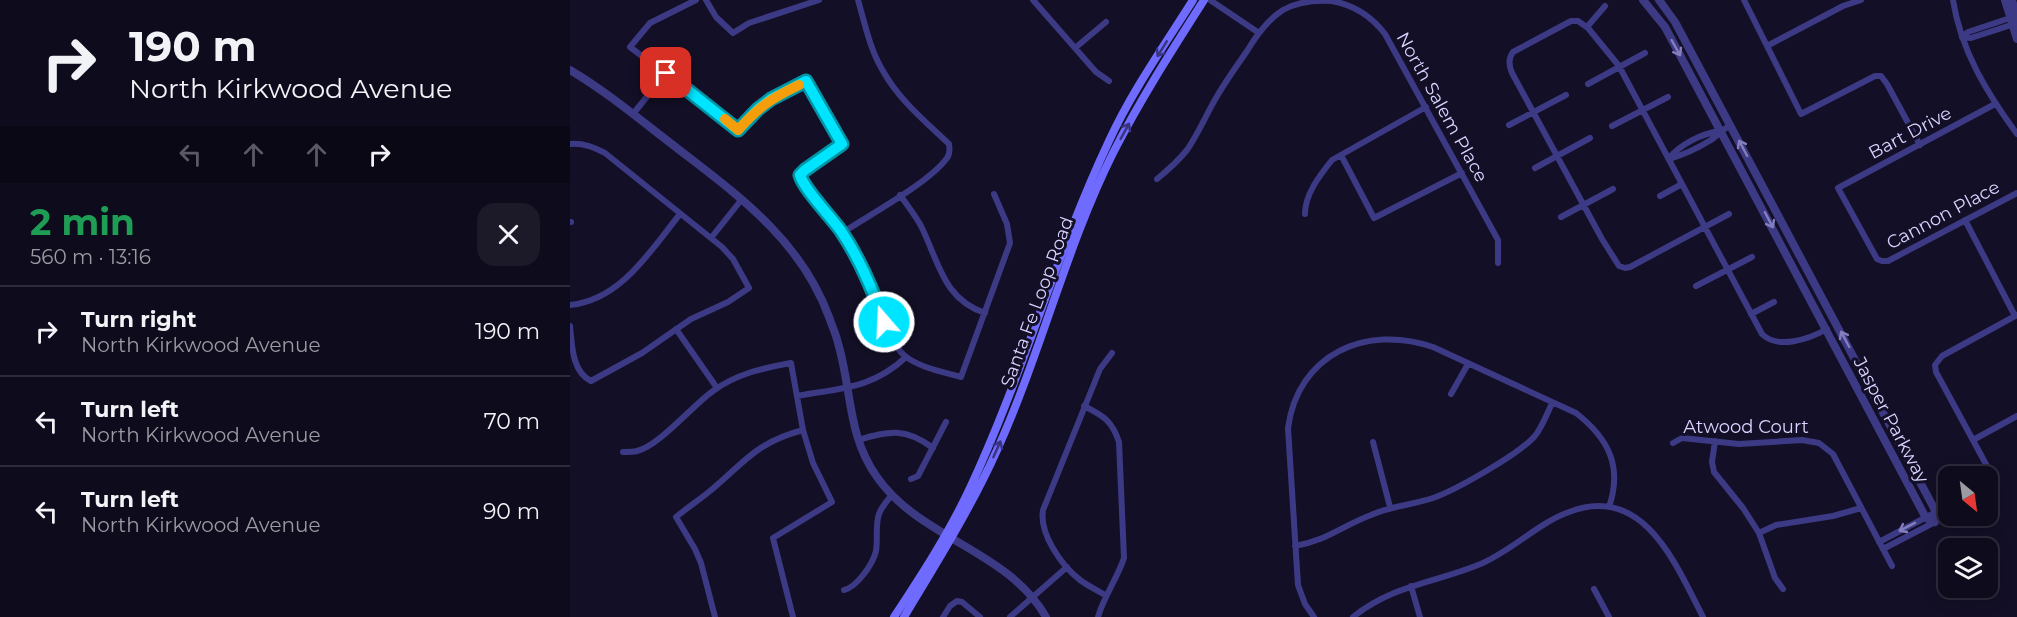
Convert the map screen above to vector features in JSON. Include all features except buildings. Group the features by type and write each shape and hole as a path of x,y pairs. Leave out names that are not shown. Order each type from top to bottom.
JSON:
{"main road":[{"name":"Santa Fe Loop Road","path":"904,617 948,536 970,489 1002,414 1105,149 1133,95 1193,0"},
{"name":"Santa Fe Loop Road","path":"894,617 974,499 1022,392 1085,218 1113,153 1157,73 1204,0"}],"street":[{"path":"696,0 650,23 630,47 738,130 771,99 806,81 842,144 805,170 800,175 802,183 826,210 860,262 874,291 892,342 906,357 922,365 962,377 1010,243 1007,224 994,194"},
{"path":"706,0 716,17 733,33 749,22 819,0"},
{"path":"842,233 924,178 946,159 950,152 949,144 904,101 882,70 872,48 858,0"},
{"path":"1033,0 1095,72 1109,81"},
{"path":"1210,0 1259,33"},
{"name":"North Salem Place","path":"1157,179 1172,167 1187,149 1218,95 1259,33 1282,11 1293,5 1325,0 1351,6 1377,23 1385,34 1498,240 1498,263"},
{"name":"Jasper Parkway","path":"1643,0 1665,27 1926,518"},
{"name":"Jasper Parkway","path":"1659,0 1676,22 1936,512"},
{"path":"1744,0 1801,114 1875,76 1881,76 1920,145"},
{"path":"1767,46 1843,6 1861,0"},
{"path":"1953,0 1962,38 1983,85 2017,134"},
{"path":"2004,0 2015,19"},
{"path":"2012,0 2017,39"},
{"path":"1587,27 1605,6"},
{"path":"1962,38 1968,32 2015,19"},
{"path":"1729,214 1704,227 1625,268 1616,264 1512,73 1510,55 1571,21 1578,21 1587,27 1619,66 1704,227 1762,334 1777,342 1805,339 1827,329"},
{"path":"1075,48 1106,22"},
{"path":"1588,84 1645,53"},
{"path":"570,70 598,87 742,199 784,240 806,271 825,307 838,344 853,427 861,451 877,478 900,503 948,536 991,560 1019,583 1046,617"},
{"path":"633,114 666,73"},
{"path":"1509,125 1566,95"},
{"path":"1612,126 1668,97"},
{"name":"Bart Drive","path":"1882,261 1877,258 1838,188 1995,104"},
{"path":"1305,214 1305,204 1322,172 1332,160 1426,107"},
{"path":"1669,159 1681,156 1711,140 1721,130 1731,125"},
{"path":"1535,168 1590,138"},
{"path":"570,144 582,143 605,153 711,238 733,259 749,288 728,302 691,319 642,353 591,381 584,378 576,365 570,326"},
{"path":"1341,155 1374,218 1462,173"},
{"path":"1660,196 1682,184"},
{"path":"1561,217 1613,189"},
{"name":"Cannon Place","path":"1882,261 1888,261 2017,193"},
{"path":"900,195 920,225 952,291 961,301 985,313"},
{"path":"711,238 742,199"},
{"path":"570,305 592,300 626,279 681,214"},
{"path":"1965,220 2016,316 1942,356 1935,365 1936,372 1987,466"},
{"path":"1696,286 1752,257"},
{"path":"1751,314 1774,302"},
{"path":"676,329 717,388"},
{"path":"1314,617 1305,604 1298,585 1288,428 1290,412 1298,392 1312,372 1326,359 1347,347 1368,340 1390,338 1414,341 1576,413 1604,440 1612,459 1614,492 1609,507"},
{"path":"1105,595 1080,579 1067,567 1046,535 1042,518 1043,510 1084,406 1100,369 1112,353"},
{"path":"797,396 867,383 881,377 906,357"},
{"path":"623,452 638,451 663,435 717,388 730,380 760,368 791,363 803,430 813,463 832,502 773,538 792,617"},
{"path":"1451,394 1468,364"},
{"path":"1295,546 1326,538 1390,507 1412,504 1435,497 1514,454 1537,434 1552,403"},
{"path":"1084,406 1102,415 1114,428 1119,442 1124,558 1118,575 1105,595 1098,617"},
{"path":"1973,440 2017,416"},
{"path":"911,479 918,476 946,422"},
{"path":"715,617 701,563 676,517 710,492 765,444 803,430"},
{"path":"858,440 888,431 898,432 925,442 933,448"},
{"name":"Atwood Court","path":"1673,443 1682,438 1739,444 1802,440 1819,443 1833,454 1892,566"},
{"path":"1715,441 1712,462 1714,472 1743,508 1759,533 1775,578 1783,589"},
{"path":"1372,442 1390,507"},
{"path":"844,590 851,588 876,552 879,516 884,504 892,495"},
{"path":"1353,617 1386,595 1480,565 1568,512 1586,507 1609,507 1635,516 1653,531 1667,549 1703,617"},
{"path":"1759,533 1776,525 1833,516 1861,507"},
{"path":"1879,542 1936,512"},
{"path":"1935,522 1936,512"},
{"path":"1926,518 1935,522"},
{"path":"1883,549 1935,522"},
{"path":"1010,617 1067,567"},
{"path":"1411,586 1420,617"},
{"path":"1594,589 1609,617"},
{"path":"943,617 950,606 957,601 962,602 980,617"}],"slow traffic":[{"path":"725,119 738,130 771,99 799,85"}],"route":[{"path":"666,73 738,130 771,99 806,81 842,144 805,170 800,175 802,183 826,210 860,262 874,291 884,322"}]}
